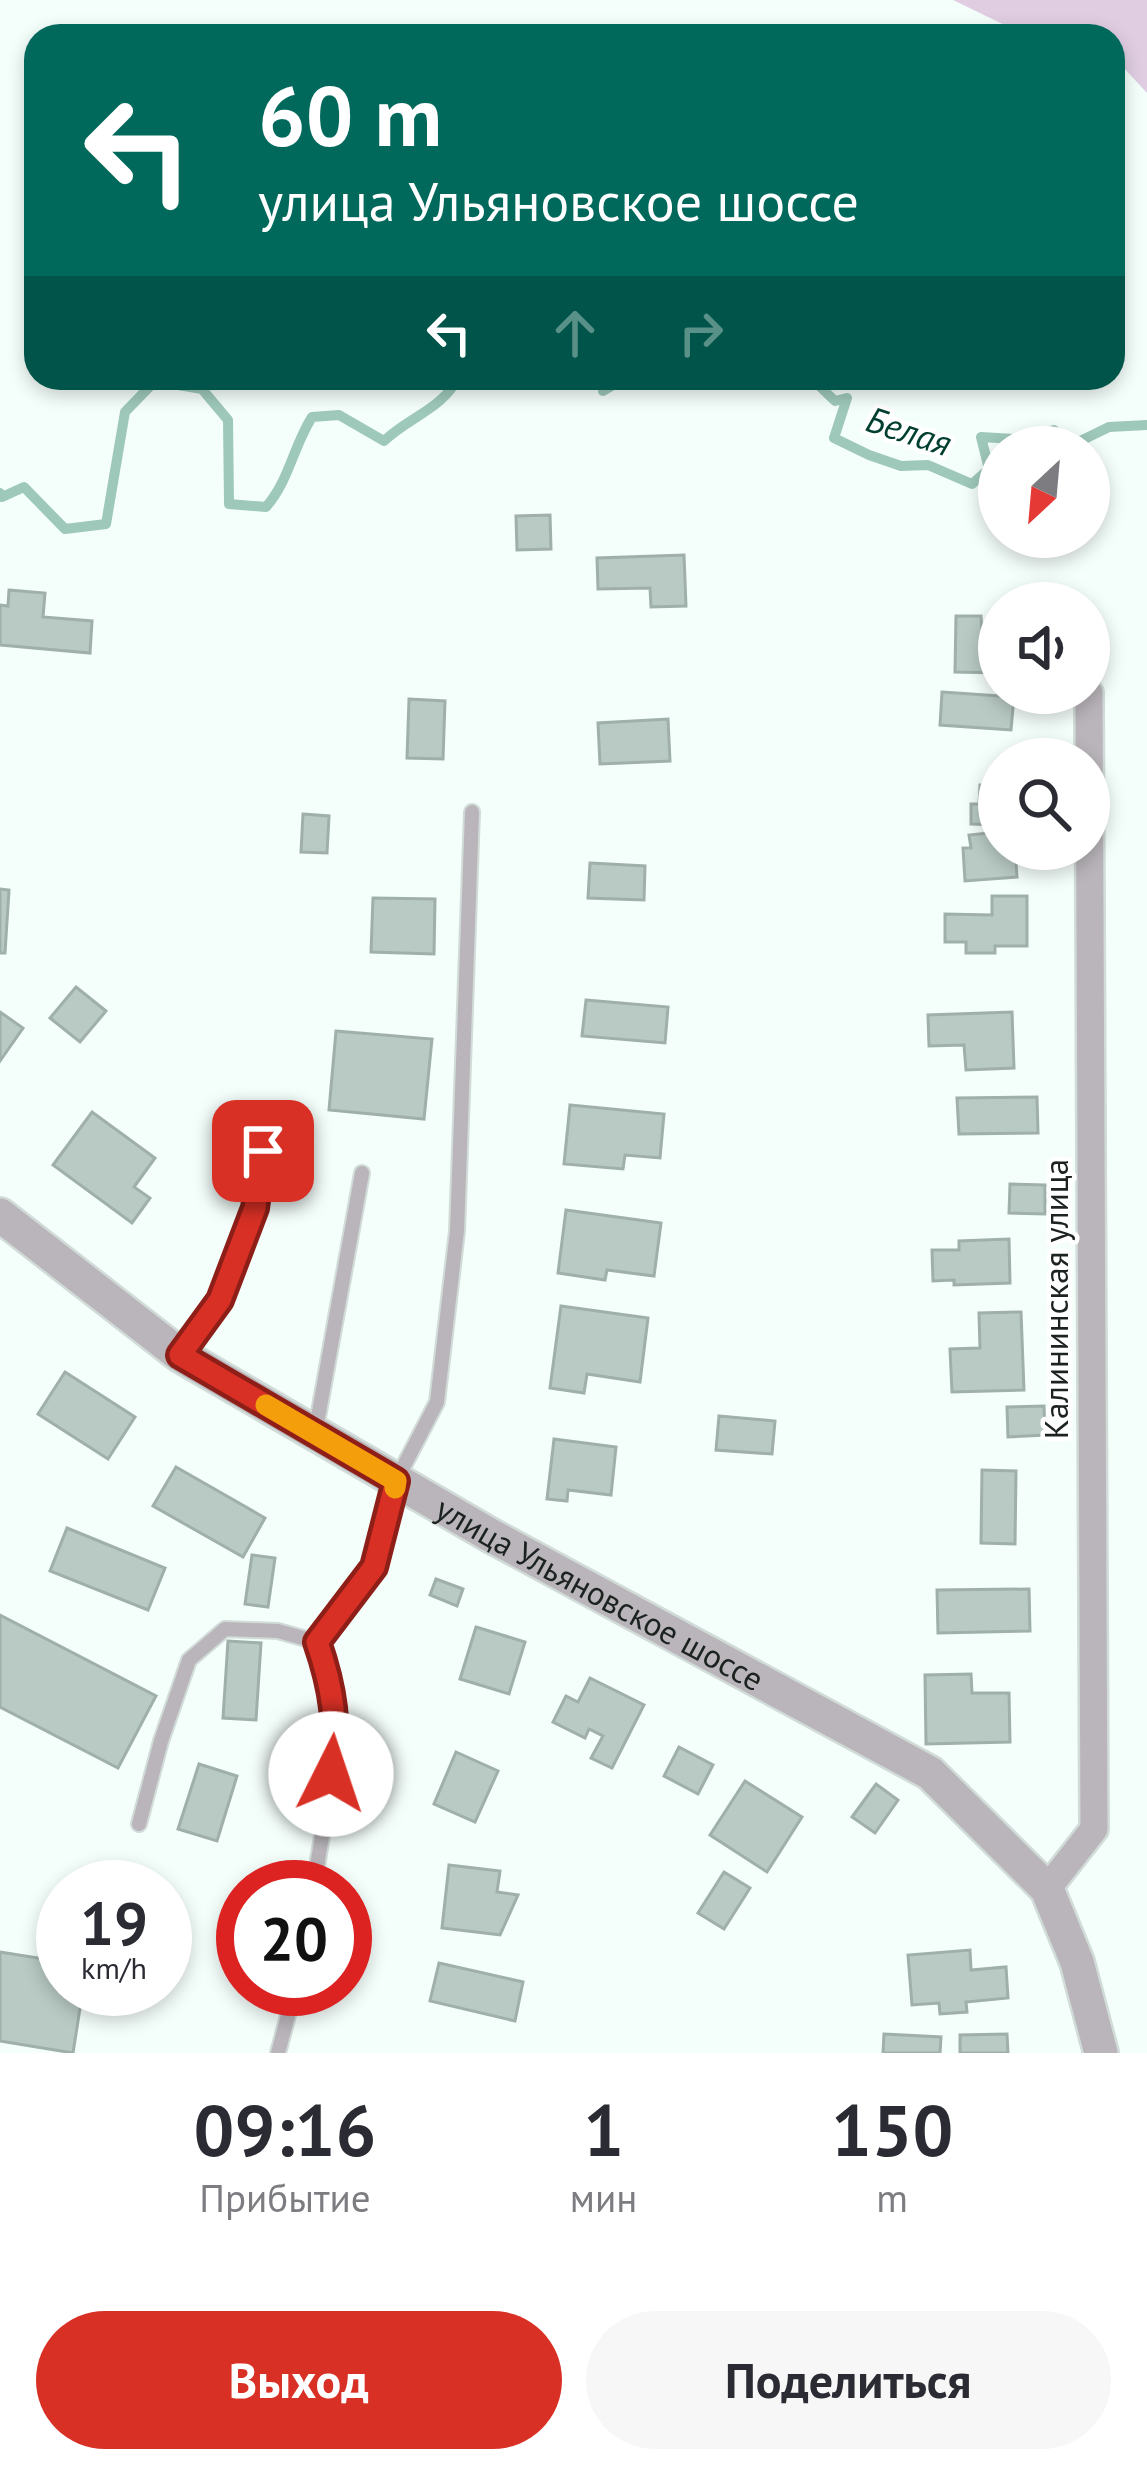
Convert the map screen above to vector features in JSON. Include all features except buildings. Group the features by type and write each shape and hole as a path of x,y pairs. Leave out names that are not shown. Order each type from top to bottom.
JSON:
{"street":[{"name":"Калининская улица","path":"1047,1889 1094,1829 1089,714"},
{"name":"улица Ульяновское шоссе","path":"0,1215 180,1355 396,1481 930,1773 1047,1889 1077,1962 1101,2053"}],"lane":[{"path":"317,1642 374,1567 396,1481 437,1402 457,1231 472,812"},
{"path":"180,1355 220,1300 255,1208 263,1151"},
{"path":"315,1434 362,1173"},
{"path":"140,1824 161,1741 189,1660 225,1629 278,1630 317,1642"},
{"path":"317,1642 332,1684 337,1737 317,1860"},
{"path":"278,2053 288,2016"}],"shaded area":[{"path":"953,0 1147,0 1147,93 1125,69 1125,24 1002,24"}],"waterway":[{"name":"Белая","path":"0,493 2,497 24,487 65,529 106,524 125,412 146,390"},
{"name":"Белая","path":"203,390 228,420 229,504 266,507 312,417 339,415 384,441 450,390"},
{"name":"Белая","path":"824,390 835,401 847,398 834,438 901,466 928,465 972,484 978,479"},
{"name":"Белая","path":"1110,427 1147,425"}],"slow traffic":[{"path":"266,1405 396,1481 395,1488"}],"route":[{"path":"263,1151 255,1208 220,1300 180,1355 396,1481 374,1567 317,1642 332,1684 337,1737 331,1774"}]}
